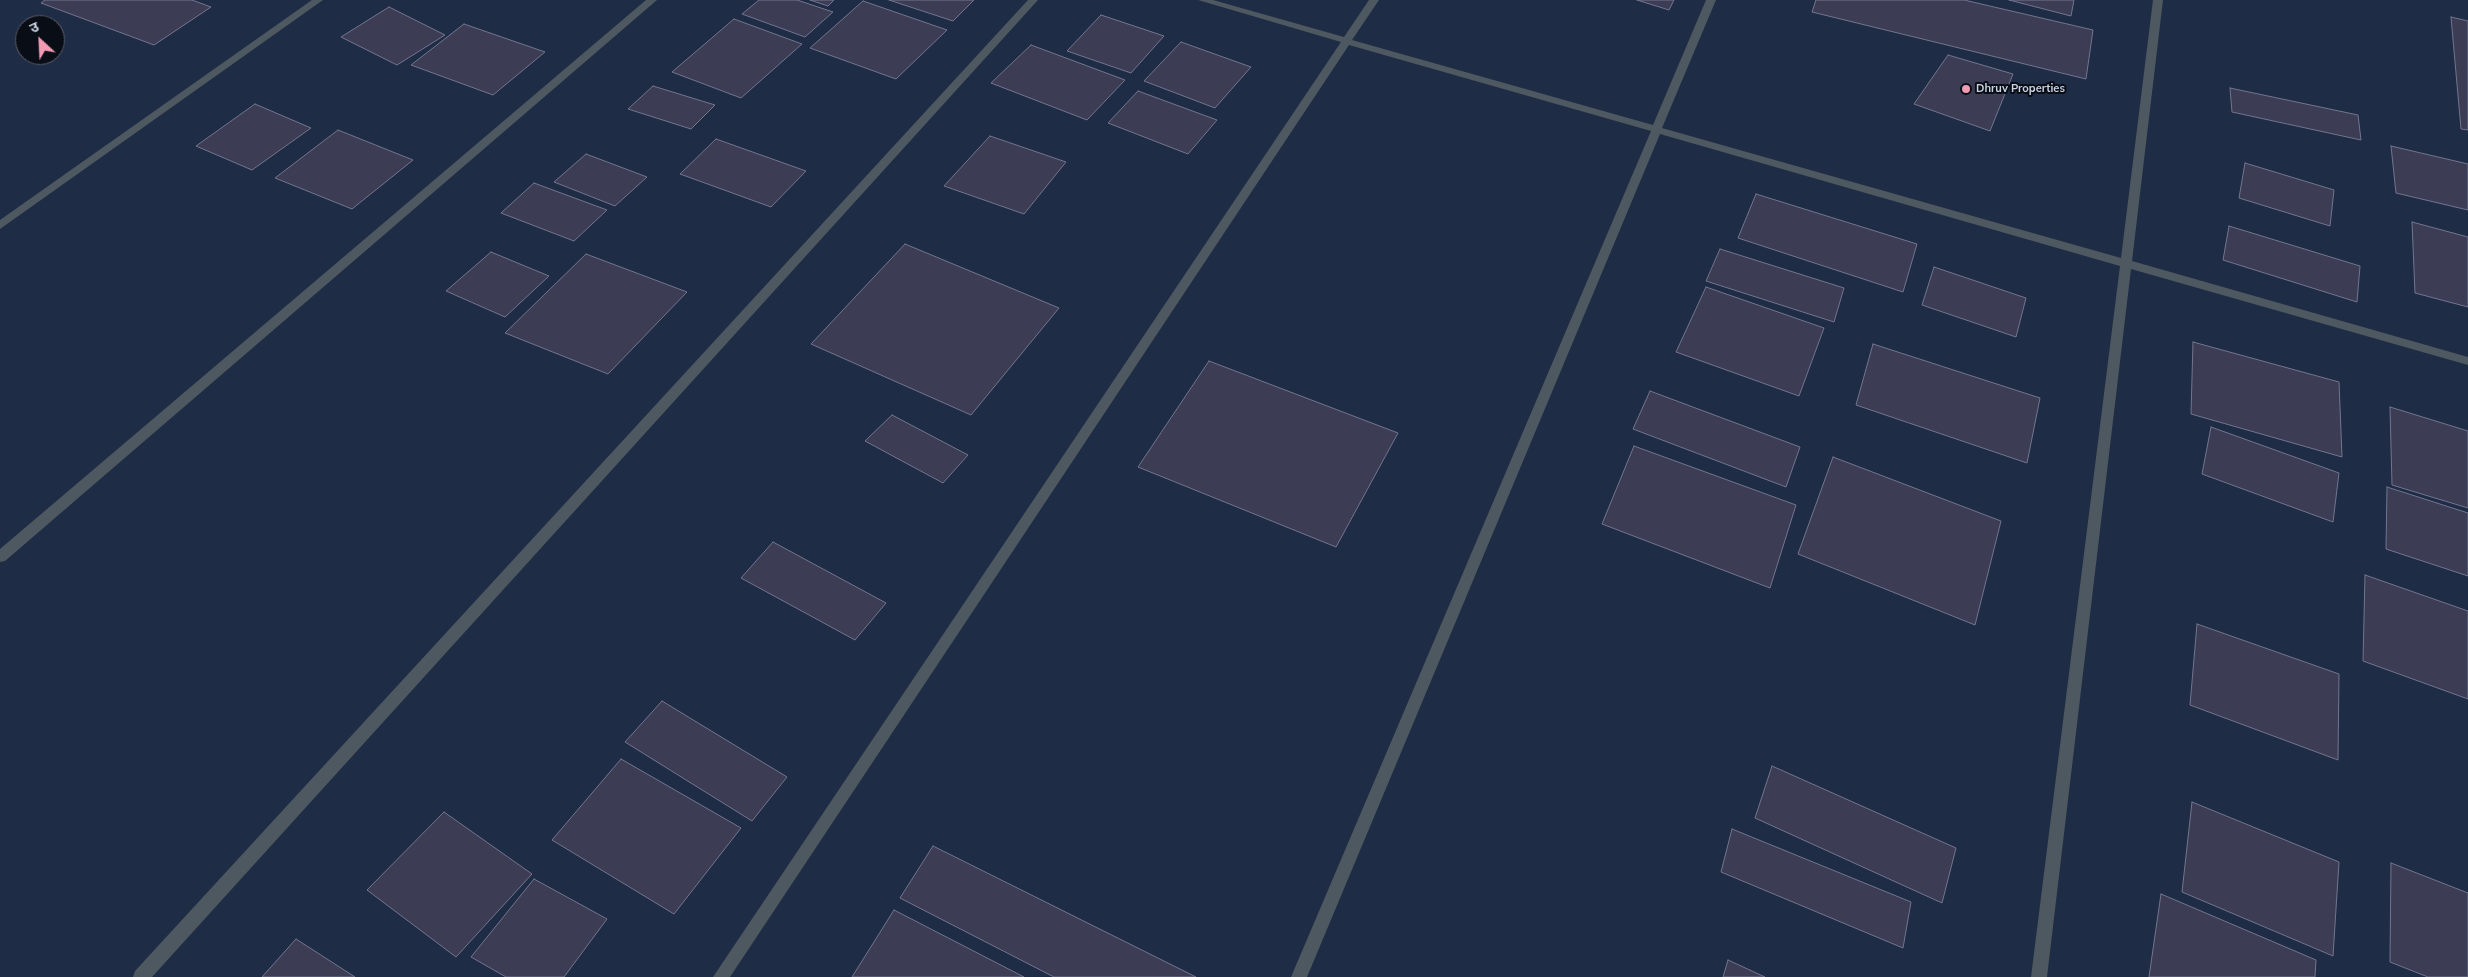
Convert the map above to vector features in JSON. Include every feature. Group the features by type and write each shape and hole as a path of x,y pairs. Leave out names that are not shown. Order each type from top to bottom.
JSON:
{"street":[{"path":"0,225 318,0"},
{"path":"0,556 652,0"},
{"path":"141,977 1033,0"},
{"path":"1203,0 2468,361"},
{"path":"721,977 1374,0"},
{"path":"1299,977 1711,0"},
{"path":"2039,977 2158,0"}],"shaded area":[{"path":"0,0 2468,0 2468,977 0,977"}],"building":[{"path":"45,0 192,0 211,7 154,45 41,3"},
{"path":"759,0 797,0 833,12 805,37 742,14"},
{"path":"810,0 834,0 828,6"},
{"path":"889,0 974,0 953,21"},
{"path":"1637,0 1674,0 1669,10"},
{"path":"1816,0 1964,0 2093,30 2086,79 1812,12"},
{"path":"2009,0 2074,0 2071,16"},
{"path":"863,1 947,30 896,79 810,48"},
{"path":"389,7 445,35 397,65 341,37"},
{"path":"1101,15 1164,36 1131,73 1067,51"},
{"path":"2451,17 2468,21 2468,130 2461,129"},
{"path":"734,19 802,44 741,98 672,72"},
{"path":"464,24 545,52 493,95 411,65"},
{"path":"1181,42 1251,67 1215,108 1144,81"},
{"path":"1031,45 1125,80 1087,120 991,83"},
{"name":"Dhruv Properties","path":"1948,55 2013,74 1990,131 1914,104"},
{"path":"653,86 715,105 691,129 628,109"},
{"path":"2230,88 2358,115 2361,140 2232,112"},
{"path":"1138,91 1217,120 1188,154 1108,123"},
{"path":"255,104 311,128 252,170 196,146"},
{"path":"338,130 413,160 352,209 275,178"},
{"path":"990,136 1066,162 1024,214 944,186"},
{"path":"716,139 806,171 771,207 680,174"},
{"path":"2391,146 2468,164 2468,210 2396,193"},
{"path":"586,154 647,177 615,206 554,182"},
{"path":"2245,163 2334,190 2330,226 2239,198"},
{"path":"534,183 607,210 574,241 501,213"},
{"path":"1756,194 1917,244 1903,292 1738,238"},
{"path":"2412,222 2468,237 2468,307 2415,293"},
{"path":"2229,226 2360,266 2357,302 2223,260"},
{"path":"905,244 1059,308 971,415 811,344"},
{"path":"1720,249 1844,288 1834,322 1706,281"},
{"path":"491,252 549,276 505,317 446,291"},
{"path":"586,254 687,292 608,374 505,333"},
{"path":"1934,267 2026,298 2016,337 1922,305"},
{"path":"1706,287 1824,328 1799,396 1676,352"},
{"path":"2193,342 2339,382 2342,457 2191,414"},
{"path":"1873,344 2040,398 2027,463 1856,405"},
{"path":"1209,361 1398,433 1336,547 1138,467"},
{"path":"1650,391 1800,447 1786,487 1633,429"},
{"path":"2390,407 2468,431 2468,508 2392,485"},
{"path":"892,415 968,455 943,483 865,441"},
{"path":"2211,427 2339,473 2333,522 2202,474"},
{"path":"1634,446 1796,505 1770,588 1602,524"},
{"path":"1833,457 2001,521 1975,625 1798,554"},
{"path":"2387,487 2468,513 2468,576 2386,549"},
{"path":"773,542 886,603 855,640 741,578"},
{"path":"2365,575 2468,611 2468,699 2363,661"},
{"path":"2197,624 2339,674 2338,760 2190,705"},
{"path":"662,701 787,777 752,821 625,742"},
{"path":"621,759 741,828 674,914 552,840"},
{"path":"1772,766 1956,848 1942,903 1755,818"},
{"path":"2192,802 2339,862 2333,956 2182,892"},
{"path":"444,812 532,874 456,957 367,890"},
{"path":"1732,829 1911,902 1903,948 1721,872"},
{"path":"933,846 1196,977 1054,977 900,898"},
{"path":"2391,863 2468,893 2468,977 2428,977 2390,962"},
{"path":"534,879 607,919 564,977 506,977 471,957"},
{"path":"2161,894 2316,960 2315,977 2149,977"},
{"path":"894,910 1024,977 852,977"},
{"path":"296,939 355,977 262,977"},
{"path":"1728,960 1765,977 1723,977"}],"place":[{"name":"Dhruv Properties","path":"1966,89"}]}
